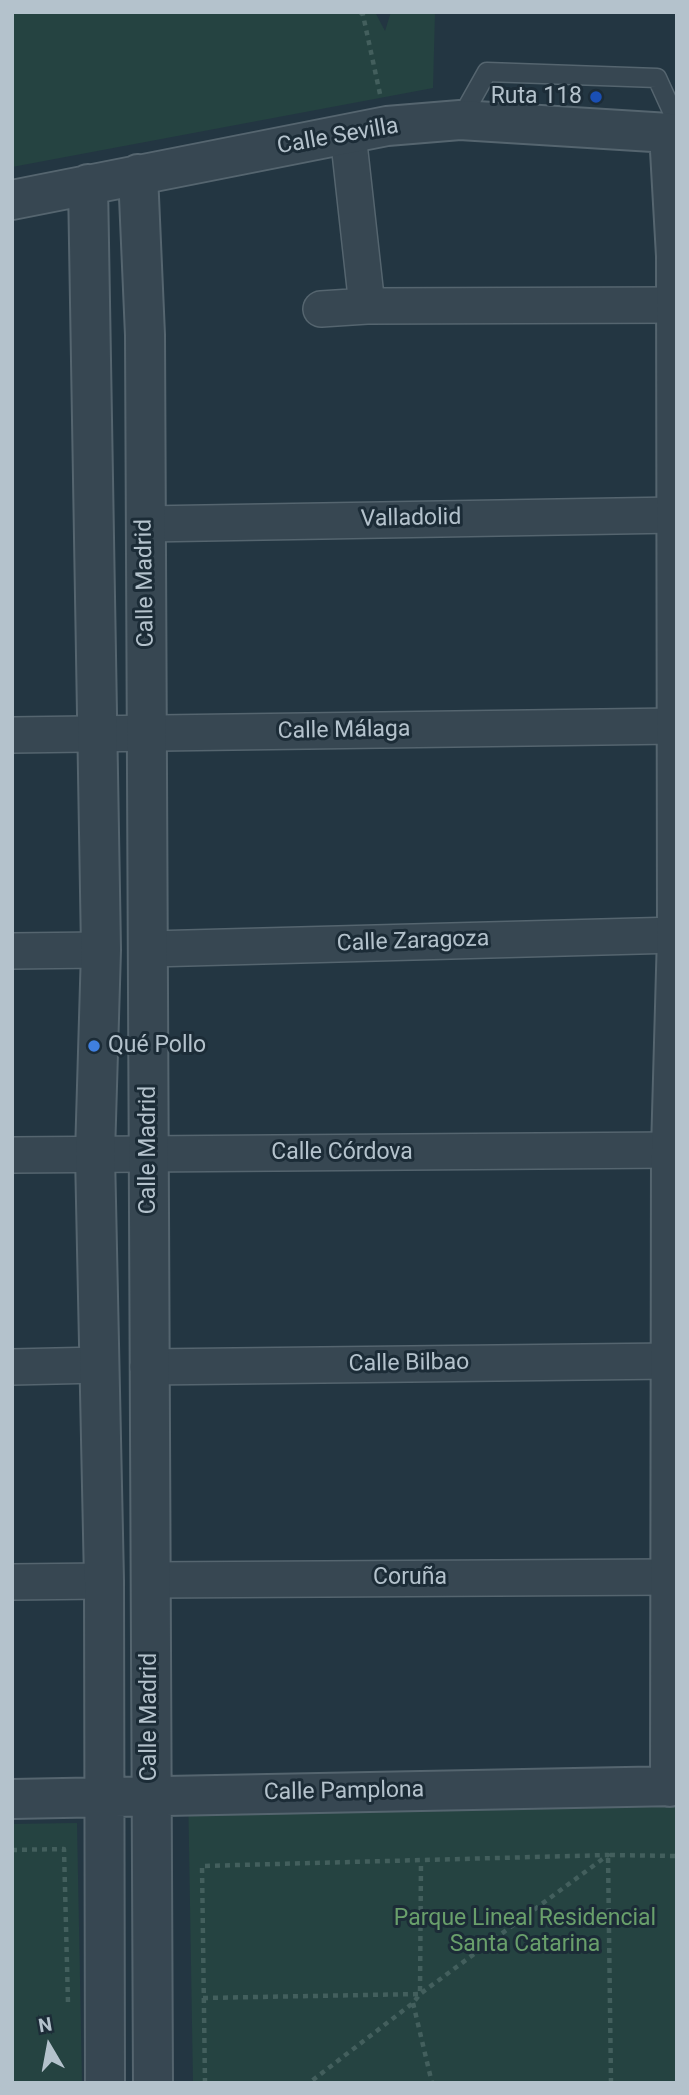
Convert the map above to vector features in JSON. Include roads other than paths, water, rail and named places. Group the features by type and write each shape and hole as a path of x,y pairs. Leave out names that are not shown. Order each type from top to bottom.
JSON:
{"street":[{"name":"Calle Sevilla","path":"12,200 387,126 460,120 674,130"},
{"path":"674,130 677,935 671,1150 670,1577 674,1786"},
{"path":"348,134 367,306"},
{"name":"Calle Madrid","path":"138,174 145,335 150,949 148,1367 153,2083"},
{"name":"Calle Madrid","path":"88,184 101,950 95,1154 104,1581 105,2083"},
{"path":"321,309 367,306 676,305"},
{"name":"Valladolid","path":"146,524 676,515"},
{"name":"Calle Málaga","path":"12,735 676,726"},
{"name":"Calle Zaragoza","path":"150,949 677,935"},
{"path":"12,951 101,950"},
{"name":"Calle Córdova","path":"12,1155 671,1150"},
{"name":"Calle Bilbao","path":"148,1367 671,1361"},
{"path":"12,1367 100,1366"},
{"name":"Coruña","path":"150,1580 670,1577"},
{"path":"12,1582 104,1581"},
{"name":"Calle Pamplona","path":"12,1799 674,1786"}],"lane":[{"path":"460,120 487,72 657,78 674,130"}],"place":[{"name":"Ruta 118","path":"596,97"},
{"name":"Qué Pollo","path":"94,1046"}],"park label":[{"name":"Parque Lineal Residencial Santa Catarina","path":"525,1932"}]}
